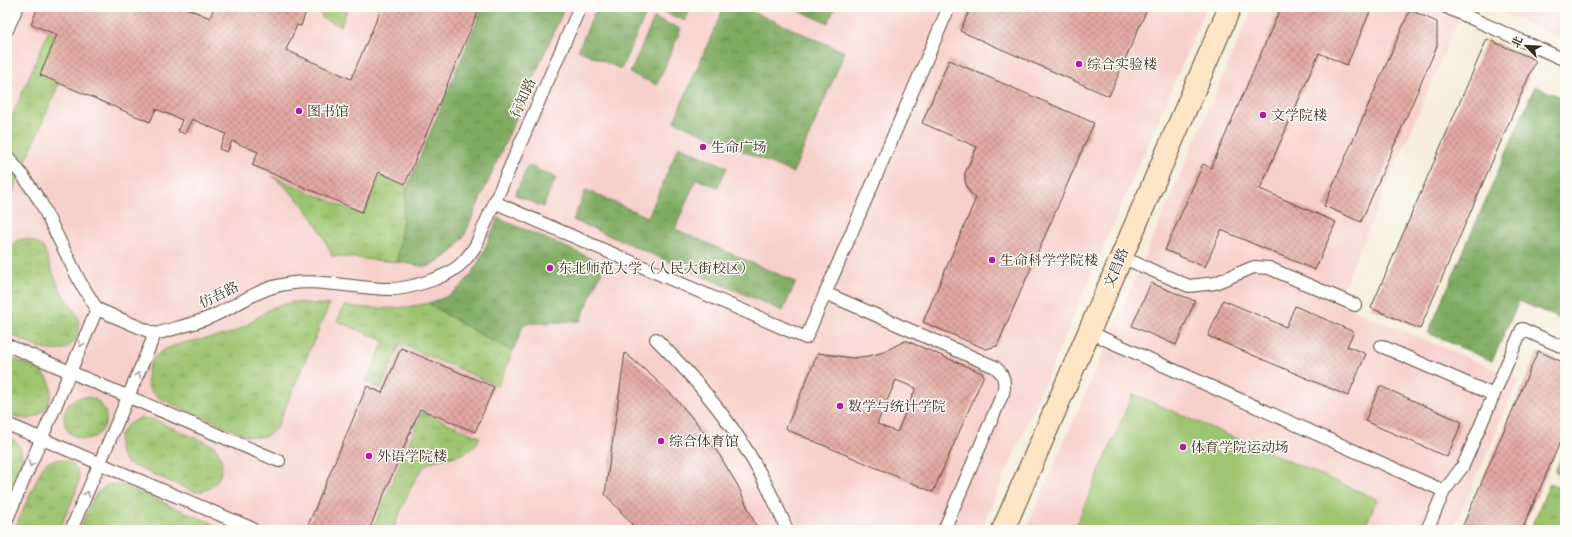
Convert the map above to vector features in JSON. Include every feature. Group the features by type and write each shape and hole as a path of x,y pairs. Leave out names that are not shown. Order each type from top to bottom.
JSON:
{"street":[{"name":"文昌路","path":"1003,530 1230,7"}],"lane":[{"path":"7,30 17,7"},
{"name":"行知路","path":"494,202 580,7"},
{"path":"494,202 806,338 949,7"},
{"path":"1446,7 1565,60"},
{"path":"7,174 10,158"},
{"path":"10,158 40,202 80,282 97,309 155,334 71,530"},
{"name":"仿吾路","path":"155,334 213,316 252,295 273,287 292,283 324,283 392,289 422,284 444,275 460,266 468,257 476,245 494,202"},
{"path":"1121,257 1189,286 1215,283 1254,267 1269,268 1355,305"},
{"path":"825,293 995,366 1004,376 1005,384 1003,393 944,530"},
{"path":"7,519 97,309"},
{"path":"1426,530 1444,491 1463,466 1522,329 1565,348"},
{"path":"1089,332 1444,491"},
{"path":"656,339 686,368 713,400 737,434 759,469 778,506 788,530"},
{"path":"7,345 279,461"},
{"path":"1381,346 1494,394"},
{"path":"7,424 251,528"}],"shaded area":[{"name":"东北师范大学（人民大街校区）","path":"7,7 1207,7 981,530 7,530"},
{"path":"1253,7 1464,7 1337,302 1519,380 1453,530 1026,530"},
{"path":"1489,7 1565,7 1565,40"}],"green space":[{"path":"322,7 348,7 341,26 322,18"},
{"path":"483,7 565,7 465,234 454,250 444,258 427,267 397,262 407,187"},
{"path":"597,7 630,7 646,14 621,69 578,50"},
{"path":"659,7 691,7 685,21 658,10"},
{"path":"724,7 742,7 845,52 793,173 674,121"},
{"path":"790,7 835,7 828,23"},
{"path":"654,18 681,29 657,85 630,73"},
{"path":"51,26 64,72 7,205 7,128"},
{"path":"1535,86 1565,99 1565,321 1519,301 1492,361 1428,333"},
{"path":"679,146 727,167 718,187 696,179 675,229 796,282 783,311 573,220 586,190 648,217"},
{"path":"528,165 556,178 543,207 515,195"},
{"path":"272,176 363,215 380,176 407,187 397,262 332,256 315,221 292,193"},
{"path":"498,218 605,264 580,321 524,324 513,351 449,316 429,303 449,295 466,280 479,261"},
{"path":"23,239 35,242 44,249 60,289 74,310 80,323 78,334 74,341 68,347 60,350 51,350 32,345 7,333 7,255 14,243"},
{"path":"293,302 329,305 277,427 271,433 260,437 247,436 161,399 149,388 147,378 150,365 157,355 167,348 231,333 245,326 270,309"},
{"path":"429,303 491,340 513,351 498,386 400,344 381,389 366,382 384,341 337,321 344,306 386,308 407,307"},
{"path":"7,357 37,370 46,376 50,382 51,396 49,402 40,414 28,419 7,413"},
{"name":"体育学院运动场","path":"1133,394 1377,499 1364,530 1074,530"},
{"path":"85,397 100,403 106,418 100,433 85,439 70,433 64,418 70,403"},
{"path":"422,412 480,437 469,451 431,462 425,466 420,471 411,487 393,530 372,530"},
{"path":"141,418 152,419 214,446 222,461 220,476 216,482 203,491 195,492 127,463 119,450 120,436 128,425"},
{"path":"7,436 16,442 22,457 19,474 7,499"},
{"path":"1565,448 1565,476 1555,472"},
{"path":"59,459 74,466 78,476 78,483 71,504 60,530 14,530 43,466 47,462"},
{"path":"1550,483 1565,490 1565,530 1530,530"},
{"path":"112,484 124,486 211,523 220,530 80,530 91,502 95,496 105,487"}],"building":[{"name":"图书馆","path":"38,7 184,7 210,18 214,7 304,7 305,14 301,26 297,25 286,50 351,79 382,7 480,7 405,184 379,172 362,212 252,165 258,152 232,141 227,152 219,149 226,134 192,119 185,134 178,131 182,120 156,109 150,122 40,75 57,35 31,24"},
{"name":"综合实验楼","path":"971,7 1148,7 1109,96 960,31"},
{"name":"文学院楼","path":"1281,7 1372,7 1347,65 1319,53 1260,189 1336,222 1315,270 1221,230 1205,267 1165,250 1203,164 1211,168"},
{"path":"1410,10 1437,22 1437,46 1361,222 1324,206"},
{"path":"1487,39 1536,60 1420,329 1371,308"},
{"name":"生命科学学院楼","path":"949,60 1094,123 997,346 986,349 923,322 976,198 967,188 965,173 977,147 922,123"},
{"path":"1151,283 1195,301 1176,345 1132,326"},
{"path":"1223,300 1286,327 1295,306 1354,332 1347,346 1366,354 1348,396 1208,336"},
{"name":"数学与统计学院","path":"907,341 984,375 933,492 786,428 818,353 852,358 881,353","holes":["896,380 916,388 897,432 877,424"]},
{"name":"外语学院楼","path":"401,348 494,387 475,432 420,409 369,530 306,530 367,386 382,393"},
{"path":"1538,351 1565,363 1565,431 1522,530 1461,530"},
{"name":"综合体育馆","path":"625,353 677,400 700,427 738,486 758,530 628,530 632,524 605,494"},
{"path":"1380,386 1462,422 1447,457 1365,421"}],"place":[{"name":"综合实验楼","path":"1079,64"},
{"name":"图书馆","path":"299,111"},
{"name":"文学院楼","path":"1263,115"},
{"name":"生命广场","path":"703,147"},
{"name":"生命科学学院楼","path":"992,260"},
{"name":"东北师范大学（人民大街校区）","path":"550,268"},
{"name":"数学与统计学院","path":"840,406"},
{"name":"综合体育馆","path":"661,441"},
{"name":"体育学院运动场","path":"1183,447"},
{"name":"外语学院楼","path":"369,456"}]}
